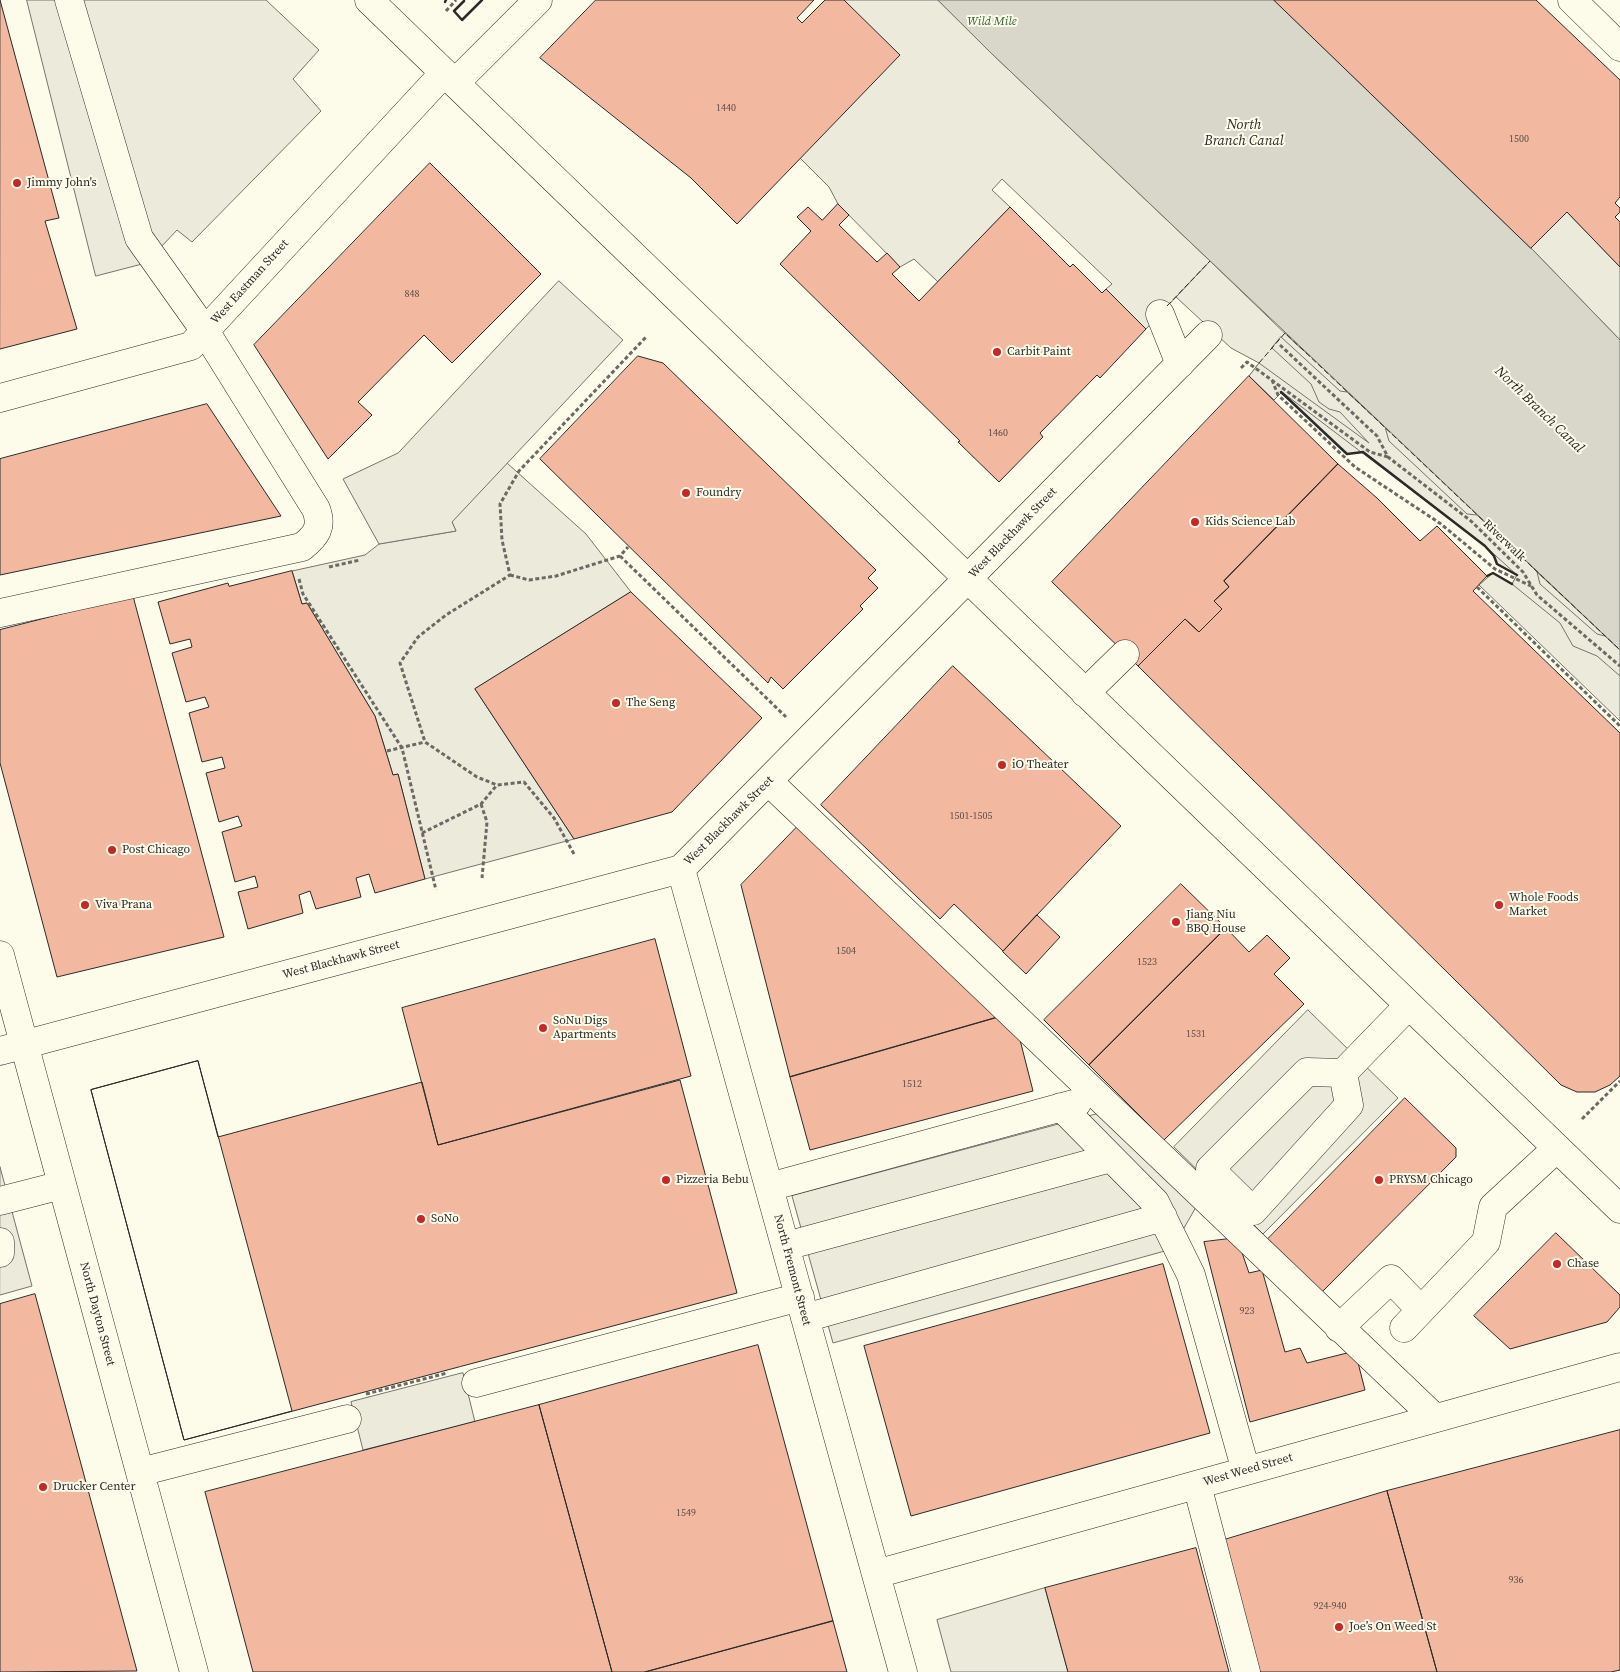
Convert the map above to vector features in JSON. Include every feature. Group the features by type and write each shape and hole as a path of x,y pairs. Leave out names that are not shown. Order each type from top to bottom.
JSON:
{"street":[{"path":"0,613 302,547 316,535 320,520 316,509 205,331 139,238 68,0"},
{"path":"369,0 1620,1209"},
{"name":"West Eastman Street","path":"0,398 191,346 450,78 538,0"},
{"path":"1572,0 1620,47"},
{"path":"1160,314 1180,364"},
{"name":"West Blackhawk Street","path":"12,1047 681,869 1208,335"},
{"path":"1086,693 1125,654"},
{"path":"768,780 1435,1418"},
{"name":"North Fremont Street","path":"681,869 903,1672"},
{"name":"North Dayton Street","path":"0,955 12,1047 62,1185 194,1672"},
{"path":"1343,1073 1349,1105 1253,1211 1210,1169 1308,1072 1343,1073 1409,1005"},
{"path":"769,1187 1098,1097"},
{"path":"1061,1107 1156,1202 1191,1276 1246,1471"},
{"path":"1339,1328 1391,1279 1412,1319 1486,1242 1493,1207 1557,1148"},
{"path":"786,1246 1111,1158"},
{"path":"0,1201 62,1185"},
{"path":"476,1383 802,1308 1163,1217"},
{"path":"0,1242 0,1253"},
{"name":"West Weed Street","path":"876,1574 1620,1367"},
{"path":"140,1472 347,1418"},
{"path":"1197,1485 1246,1672"}],"path":[{"path":"446,11 456,0"},
{"path":"510,575 502,540 500,504 519,471 646,338"},
{"name":"Riverwalk","path":"1280,345 1377,436 1388,457"},
{"name":"Riverwalk","path":"1241,368 1247,362 1370,452 1388,457 1471,521 1524,572 1537,595 1620,666"},
{"path":"1272,380 1278,395 1355,466 1441,524 1495,569 1532,587"},
{"path":"574,854 554,818 524,782 498,785 477,778 424,742 400,663 418,637 446,615 510,575 529,580 556,576 620,556 628,547"},
{"path":"620,556 787,718"},
{"path":"304,572 299,578 303,594 402,748 436,890"},
{"path":"1477,587 1620,726"},
{"path":"387,751 424,742"},
{"path":"422,833 481,804 498,785"},
{"path":"481,804 487,822 482,878"},
{"path":"1582,1119 1620,1081"},
{"path":"347,1418 342,1400 472,1367 476,1383"}],"shaded area":[{"path":"27,0 266,0 319,50 293,79 321,111 192,242 177,230 146,263 96,276"},
{"path":"844,0 938,0 990,52 1210,261 1146,329 1106,289 1112,284 1002,179 992,190 1010,207 938,282 914,259 900,267 838,204 829,187 800,158"},
{"path":"1567,212 1620,267 1620,340 1531,248"},
{"path":"1210,261 1296,344 1486,505 1537,572 1620,650 1620,721 1479,585 1493,573 1512,584 1517,575 1497,564 1494,556 1485,546 1363,452 1347,454 1282,392 1274,400 1249,376 1259,363 1231,348 1176,297"},
{"path":"559,281 623,340 452,522 456,531 379,544 343,479 398,453"},
{"path":"1281,337 1340,391 1347,392 1385,427 1389,441 1467,514 1477,515 1527,562 1537,572 1540,584 1597,634 1605,636 1620,650 1620,676 1597,656 1573,646 1560,623 1512,584 1517,575 1485,546 1282,392 1274,400 1249,376 1259,363 1369,443 1340,412 1329,409 1319,402 1311,384 1272,348"},
{"path":"507,463 586,534 631,592 475,689 574,839 425,879 398,774 393,775 375,716 307,603 302,604 292,571 365,555 379,544 456,531 452,522"},
{"path":"1308,1010 1398,1098 1263,1234 1174,1147"},
{"path":"1097,1114 1196,1207 1172,1249 833,1343 792,1196"},
{"path":"0,1167 32,1286 0,1295"},
{"path":"463,1373 475,1422 363,1450 351,1402"},
{"path":"1045,1588 1068,1672 951,1672 937,1620"}],"water":[{"name":"North Branch Canal","path":"938,0 1274,0 1531,248 1620,340 1620,650 990,52"}],"building":[{"path":"0,0 59,218 45,221 77,329 0,349"},
{"path":"596,0 814,0 797,18 802,23 825,0 844,0 900,55 737,224 691,178 540,58"},
{"path":"1274,0 1536,0 1620,80 1620,197 1615,203 1620,208 1620,212 1615,217 1620,222 1620,267 1567,212 1531,248"},
{"path":"430,163 541,274 452,363 424,335 358,402 372,415 328,459 254,345"},
{"name":"Carbit Paint","path":"838,204 849,215 839,225 877,262 887,253 900,267 892,274 919,301 1010,207 1070,267 1073,264 1102,293 1106,289 1146,329 1100,378 1097,375 1040,433 1043,437 999,482 958,442 960,441 780,264 811,231 797,217 808,207 822,220"},
{"name":"Foundry","path":"638,356 663,363 876,570 868,578 878,588 860,606 863,609 783,689 771,677 768,683 540,459"},
{"name":"Kids Science Lab","path":"1249,376 1338,464 1224,581 1229,587 1214,601 1222,609 1199,632 1185,619 1138,666 1052,582"},
{"path":"207,404 281,516 0,575 0,459"},
{"name":"Whole Foods Market","path":"1338,464 1377,498 1420,541 1437,526 1487,576 1473,591 1620,733 1620,1076 1610,1085 1595,1092 1577,1092 1561,1085 1138,666 1185,619 1199,632 1222,609 1214,601 1229,587 1224,581"},
{"path":"292,571 302,604 307,603 375,716 393,775 398,774 425,879 375,893 369,874 356,878 361,897 316,909 310,891 299,895 303,913 248,929 238,892 258,887 255,876 235,882 222,832 242,826 238,816 219,822 206,773 225,768 222,757 202,762 189,713 209,707 205,697 186,702 172,653 192,647 190,639 170,644 158,602 228,583 229,586"},
{"name":"The Seng","path":"631,592 762,718 672,812 574,839 475,689"},
{"name":"Post Chicago","path":"133,596 224,937 57,977 0,763 0,630"},
{"path":"953,666 1121,826 1003,951 954,904 940,919 821,805"},
{"path":"801,823 1002,1016 790,1077 741,885"},
{"path":"1181,884 1226,928 1089,1065 1044,1020"},
{"path":"1037,915 1060,937 1026,974 1003,952"},
{"path":"1226,928 1249,952 1267,935 1290,958 1274,974 1304,1004 1164,1140 1089,1065"},
{"name":"SoNu Digs Apartments","path":"655,939 691,1076 438,1145 402,1008"},
{"path":"1002,1016 1018,1032 1033,1091 810,1150 790,1077"},
{"name":"SoNo","path":"198,1061 218,1137 422,1082 438,1145 680,1080 737,1293 184,1440 91,1090"},
{"path":"198,1061 292,1411 184,1440 91,1090"},
{"name":"PRYSM Chicago","path":"1405,1098 1456,1148 1456,1157 1322,1292 1268,1239"},
{"name":"Chase","path":"1556,1233 1620,1295 1620,1307 1607,1322 1510,1349 1474,1316"},
{"path":"1237,1238 1249,1273 1262,1270 1285,1352 1300,1348 1307,1363 1355,1351 1365,1390 1250,1422 1204,1242"},
{"path":"1163,1264 1210,1433 911,1516 864,1346"},
{"name":"Drucker Center","path":"35,1294 137,1671 0,1672 0,1304"},
{"path":"758,1345 833,1621 645,1672 612,1672 539,1405"},
{"path":"539,1405 612,1672 253,1672 205,1492"},
{"path":"1620,1430 1620,1670 1611,1672 1437,1672 1387,1491"},
{"path":"1387,1491 1437,1672 1260,1672 1224,1540"},
{"path":"1196,1548 1229,1672 1068,1672 1045,1588"},
{"path":"833,1621 847,1672 645,1672"}],"fence":[{"path":"1167,306 1210,261"},
{"path":"1259,363 1285,333 1620,650"}],"wall":[{"path":"464,1 454,11 462,20 482,0"},
{"path":"1281,392 1347,454 1363,452 1485,546 1494,556 1497,564 1517,575"},
{"path":"1487,576 1493,573 1512,584"}],"place":[{"name":"Jimmy John's","path":"17,183"},
{"name":"Carbit Paint","path":"997,352"},
{"name":"Foundry","path":"686,493"},
{"name":"Kids Science Lab","path":"1195,522"},
{"name":"The Seng","path":"616,703"},
{"name":"iO Theater","path":"1002,765"},
{"name":"Post Chicago","path":"112,850"},
{"name":"Viva Prana","path":"85,905"},
{"name":"Whole Foods Market","path":"1499,905"},
{"name":"Jiang Niu BBQ House","path":"1176,922"},
{"name":"SoNu Digs Apartments","path":"543,1028"},
{"name":"Pizzeria Bebu","path":"666,1180"},
{"name":"PRYSM Chicago","path":"1379,1180"},
{"name":"SoNo","path":"421,1219"},
{"name":"Chase","path":"1557,1264"},
{"name":"Drucker Center","path":"43,1487"},
{"name":"Joe’s On Weed St","path":"1339,1627"}],"park label":[{"name":"Wild Mile","path":"992,22"}]}
